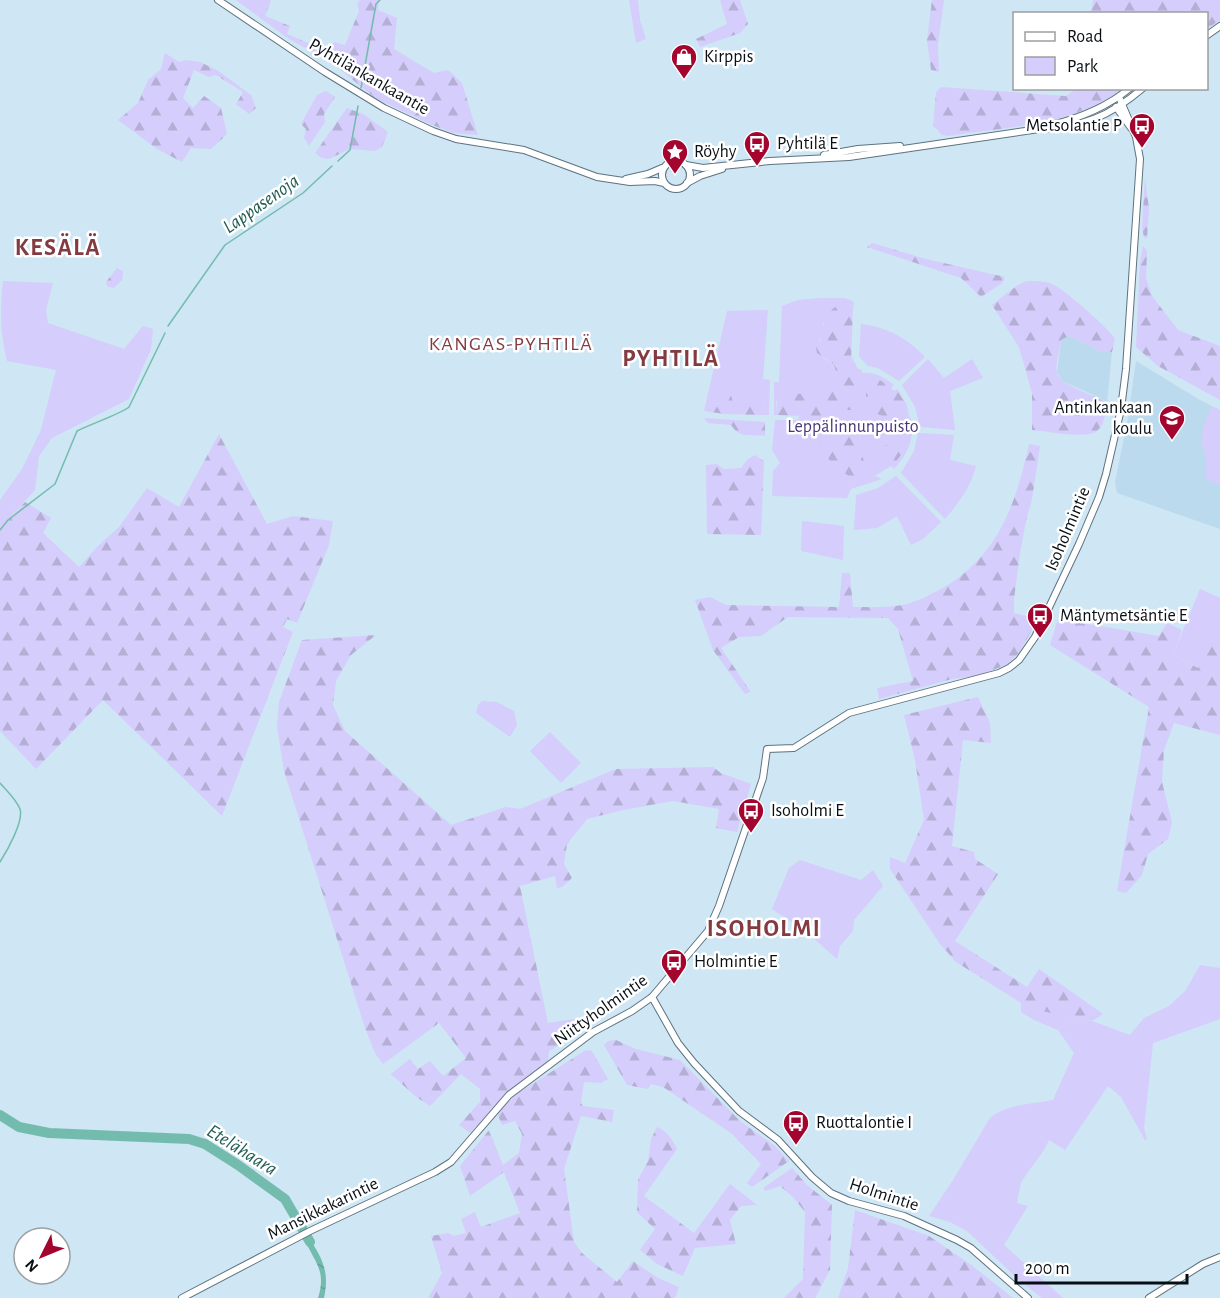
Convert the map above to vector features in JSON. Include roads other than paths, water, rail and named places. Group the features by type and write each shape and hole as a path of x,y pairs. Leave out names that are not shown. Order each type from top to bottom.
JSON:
{"street":[{"name":"Pyhtilänkankaantie","path":"218,0 325,72 384,108 433,131 456,139 524,150 592,176 630,182 664,183"},
{"path":"1039,129 1076,118 1113,101 1128,90"},
{"path":"731,166 700,176 676,189 664,183 661,175 663,167 674,160 700,168 731,166 810,158 858,149 916,145 1081,125 1120,106 1140,90"},
{"path":"1119,97 1120,106"},
{"path":"1113,101 1120,106"},
{"name":"Isoholmintie","path":"767,749 794,748 849,712 1004,671 1019,660 1030,647 1099,497 1121,409 1126,369 1140,159 1138,143 1120,106"},
{"path":"686,165 690,174 687,183"},
{"name":"Pyhtilänkankaantie","path":"620,180 648,174 663,167"},
{"name":"Niittyholmintie","path":"471,1139 509,1095 593,1032 632,1011 652,997 708,931 763,778 767,749"},
{"name":"Holmintie","path":"652,997 678,1043 694,1063 739,1111 778,1140 831,1193 849,1201 913,1220 957,1240 978,1254 1028,1298"},
{"name":"Mansikkakarintie","path":"182,1298 310,1231 435,1172 451,1162 471,1139"},
{"path":"1149,1298 1203,1264 1220,1257"}],"water":[{"path":"308,1236 324,1265 326,1288 324,1298 318,1298 320,1273 304,1238"}],"waterway":[{"name":"Lappasenoja","path":"361,88 376,4 380,0"},
{"name":"Lappasenoja","path":"338,161 350,150 358,106"},
{"name":"Lappasenoja","path":"168,326 225,245 303,193 332,166"},
{"name":"Lappasenoja","path":"0,530 8,520 55,484 77,431 129,407 165,333"},
{"name":"Lappasenoja","path":"0,783 16,802 21,814 14,836 0,862"},
{"name":"Etelähaara","path":"0,1115 19,1127 49,1133 189,1139 205,1144 285,1199 310,1242"}],"place":[{"name":"Kirppis","path":"684,80"},
{"name":"Metsolantie P","path":"1142,149"},
{"name":"Pyhtilä E","path":"757,167"},
{"name":"Röyhy","path":"675,175"},
{"name":"Antinkankaan koulu","path":"1172,441"},
{"name":"Mäntymetsäntie E","path":"1040,639"},
{"name":"Isoholmi E","path":"751,834"},
{"name":"Holmintie E","path":"674,985"},
{"name":"Ruottalontie I","path":"796,1146"}],"district":[{"name":"KESÄLÄ","path":"58,248"},
{"name":"KANGAS-PYHTILÄ","path":"511,344"},
{"name":"PYHTILÄ","path":"671,359"},
{"name":"ISOHOLMI","path":"764,929"}],"park label":[{"name":"Leppälinnunpuisto","path":"853,427"}]}
